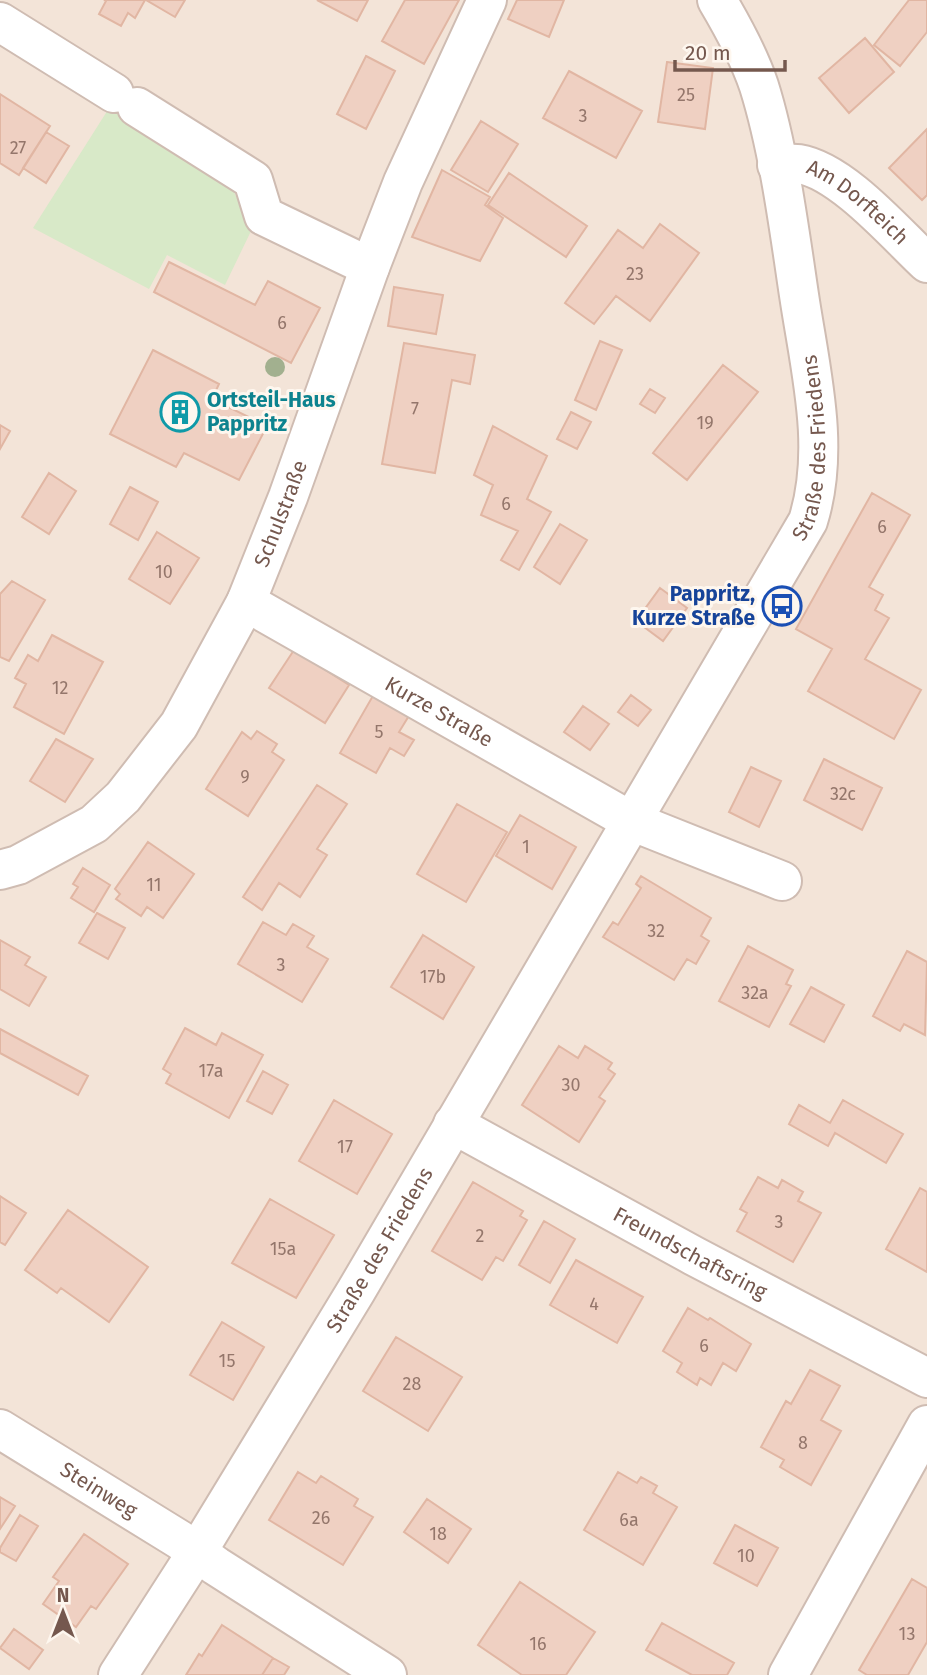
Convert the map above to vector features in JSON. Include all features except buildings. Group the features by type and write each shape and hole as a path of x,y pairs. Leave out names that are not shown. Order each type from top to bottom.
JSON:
{"street":[{"name":"Schulstraße","path":"0,870 18,865 94,824 123,797 179,725 246,602 288,497 403,182 487,0"},
{"name":"Straße des Friedens","path":"118,1675 197,1552 356,1291 808,521 818,477 818,425 793,253 759,86 717,0"},
{"path":"0,22 253,180 264,216 370,267"},
{"name":"Am Dorfteich","path":"777,165 799,164 829,175 848,189 927,263"},
{"name":"Kurze Straße","path":"246,602 631,821"},
{"path":"631,821 782,881"},
{"name":"Freundschaftsring","path":"453,1124 694,1256 927,1378"},
{"path":"788,1675 927,1425"},
{"name":"Steinweg","path":"0,1429 197,1552"},
{"path":"197,1552 387,1675"}],"shaded area":[{"path":"0,0 927,0 927,1675 0,1675"}],"green space":[{"path":"111,105 228,180 252,229 225,285 167,255 149,289 33,228"}],"place":[{"name":"Ortsteil-Haus Pappritz","path":"180,412"},
{"name":"Pappritz, Kurze Straße","path":"782,606"}]}
